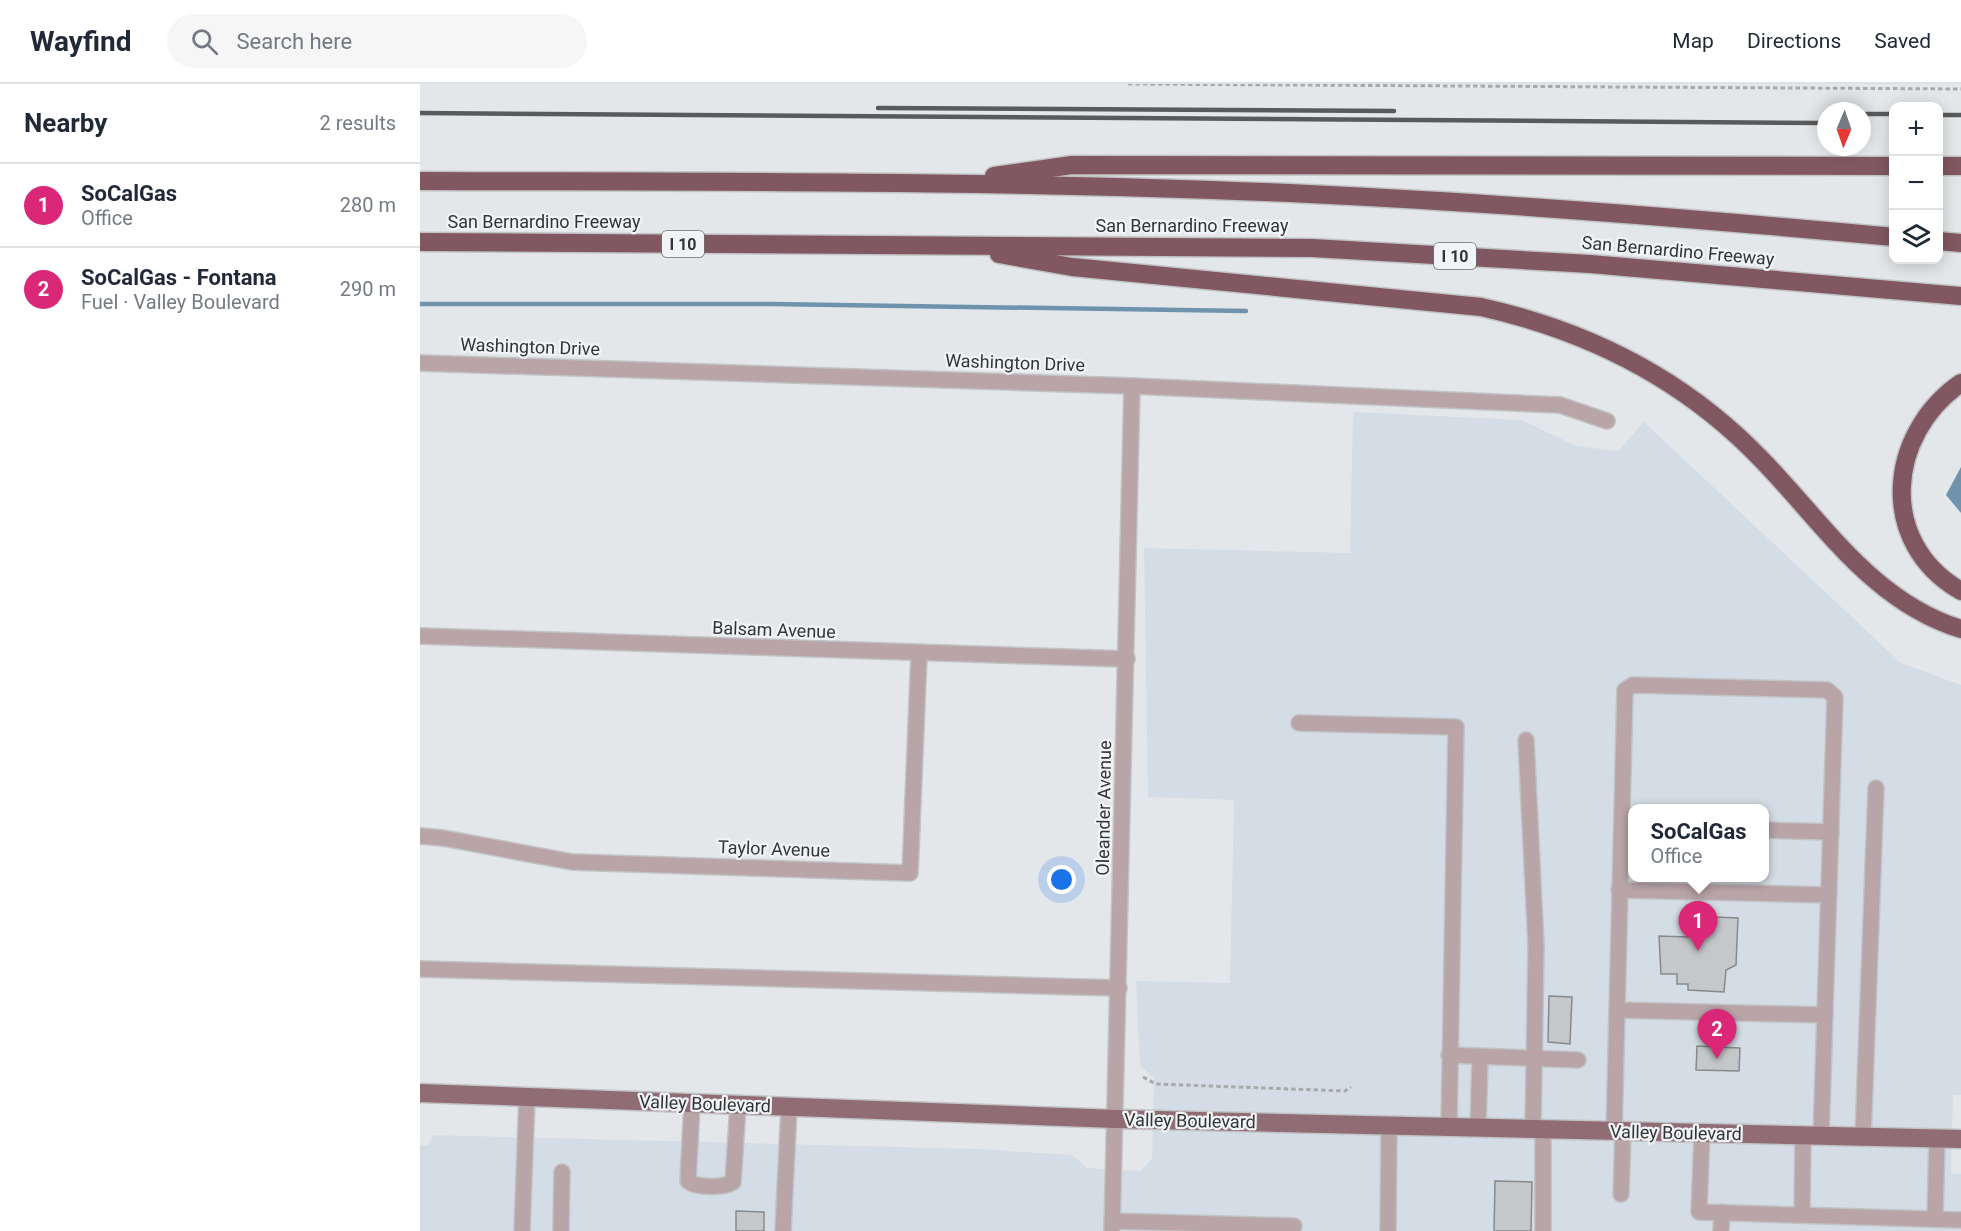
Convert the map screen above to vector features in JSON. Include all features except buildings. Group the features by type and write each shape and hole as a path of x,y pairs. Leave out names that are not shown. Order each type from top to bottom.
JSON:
{"highway":[{"path":"945,183 1072,165 1889,166"},
{"path":"1943,166 1961,166"},
{"name":"San Bernardino Freeway","path":"420,181 945,183 1306,194 1593,210 1889,237"},
{"path":"1943,241 1961,243"},
{"name":"San Bernardino Freeway","path":"420,242 1312,248 1590,264 1961,296"},
{"path":"947,245 1071,267 1481,307 1529,318 1576,334 1613,350 1686,393 1721,420 1764,461 1824,530 1872,579 1914,610 1961,629"},
{"path":"1961,383 1940,399 1919,424 1906,455 1902,486 1905,517 1917,546 1936,572 1961,591"}],"main road":[{"name":"Valley Boulevard","path":"420,1093 1116,1119 1961,1139"}],"street":[{"name":"Washington Drive","path":"420,363 1132,386 1560,405 1607,421"},
{"name":"Oleander Avenue","path":"1112,1226 1132,386"},
{"name":"Balsam Avenue","path":"420,636 1127,659"},
{"name":"Taylor Avenue","path":"420,836 572,862 910,873 919,654"},
{"path":"1621,1194 1617,1010 1619,890 1626,827 1625,690 1633,685 1827,690 1835,697 1825,1015 1802,1215"},
{"path":"1299,723 1456,727 1449,1128"},
{"path":"1526,740 1536,946 1534,1060 1543,1231"},
{"path":"1863,1138 1876,788"},
{"path":"1769,830 1831,832"},
{"path":"1619,890 1829,895"},
{"path":"420,969 1119,988"},
{"path":"1617,1010 1825,1015"},
{"path":"1449,1055 1578,1060"},
{"path":"1478,1128 1480,1057"},
{"path":"522,1231 527,1097"},
{"path":"692,1103 688,1181 693,1185 724,1186 733,1182 738,1105"},
{"path":"783,1231 789,1107"},
{"path":"1388,1231 1389,1126"},
{"path":"1702,1134 1699,1212 1802,1215 1848,1224 1935,1219 1961,1220"},
{"path":"1935,1219 1937,1138"},
{"path":"561,1231 562,1172"},
{"path":"1721,1231 1722,1212"},
{"path":"1112,1226 1294,1226"}],"path":[{"path":"1128,84 1961,89"},
{"path":"1143,1077 1156,1084 1345,1091 1352,1087"}],"shaded area":[{"path":"1353,412 1522,420 1576,446 1618,451 1644,422 1901,663 1961,685 1961,1095 1953,1095 1951,1174 1961,1174 1961,1231 420,1231 420,1145 428,1145 433,1135 979,1149 1072,1155 1087,1168 1140,1171 1152,1159 1154,1078 1140,1066 1136,981 1230,983 1234,800 1148,797 1144,548 1350,553"}],"water":[{"path":"1961,467 1961,513 1946,495"}],"waterway":[{"path":"420,304 772,304 1246,311"}],"railway":[{"path":"878,108 1394,111"},
{"path":"420,113 1817,123"},
{"path":"1871,114 1889,114"},
{"path":"1943,115 1961,115"}],"place":[{"name":"SoCalGas","path":"1698,951"},
{"name":"SoCalGas - Fontana","path":"1717,1059"}]}
